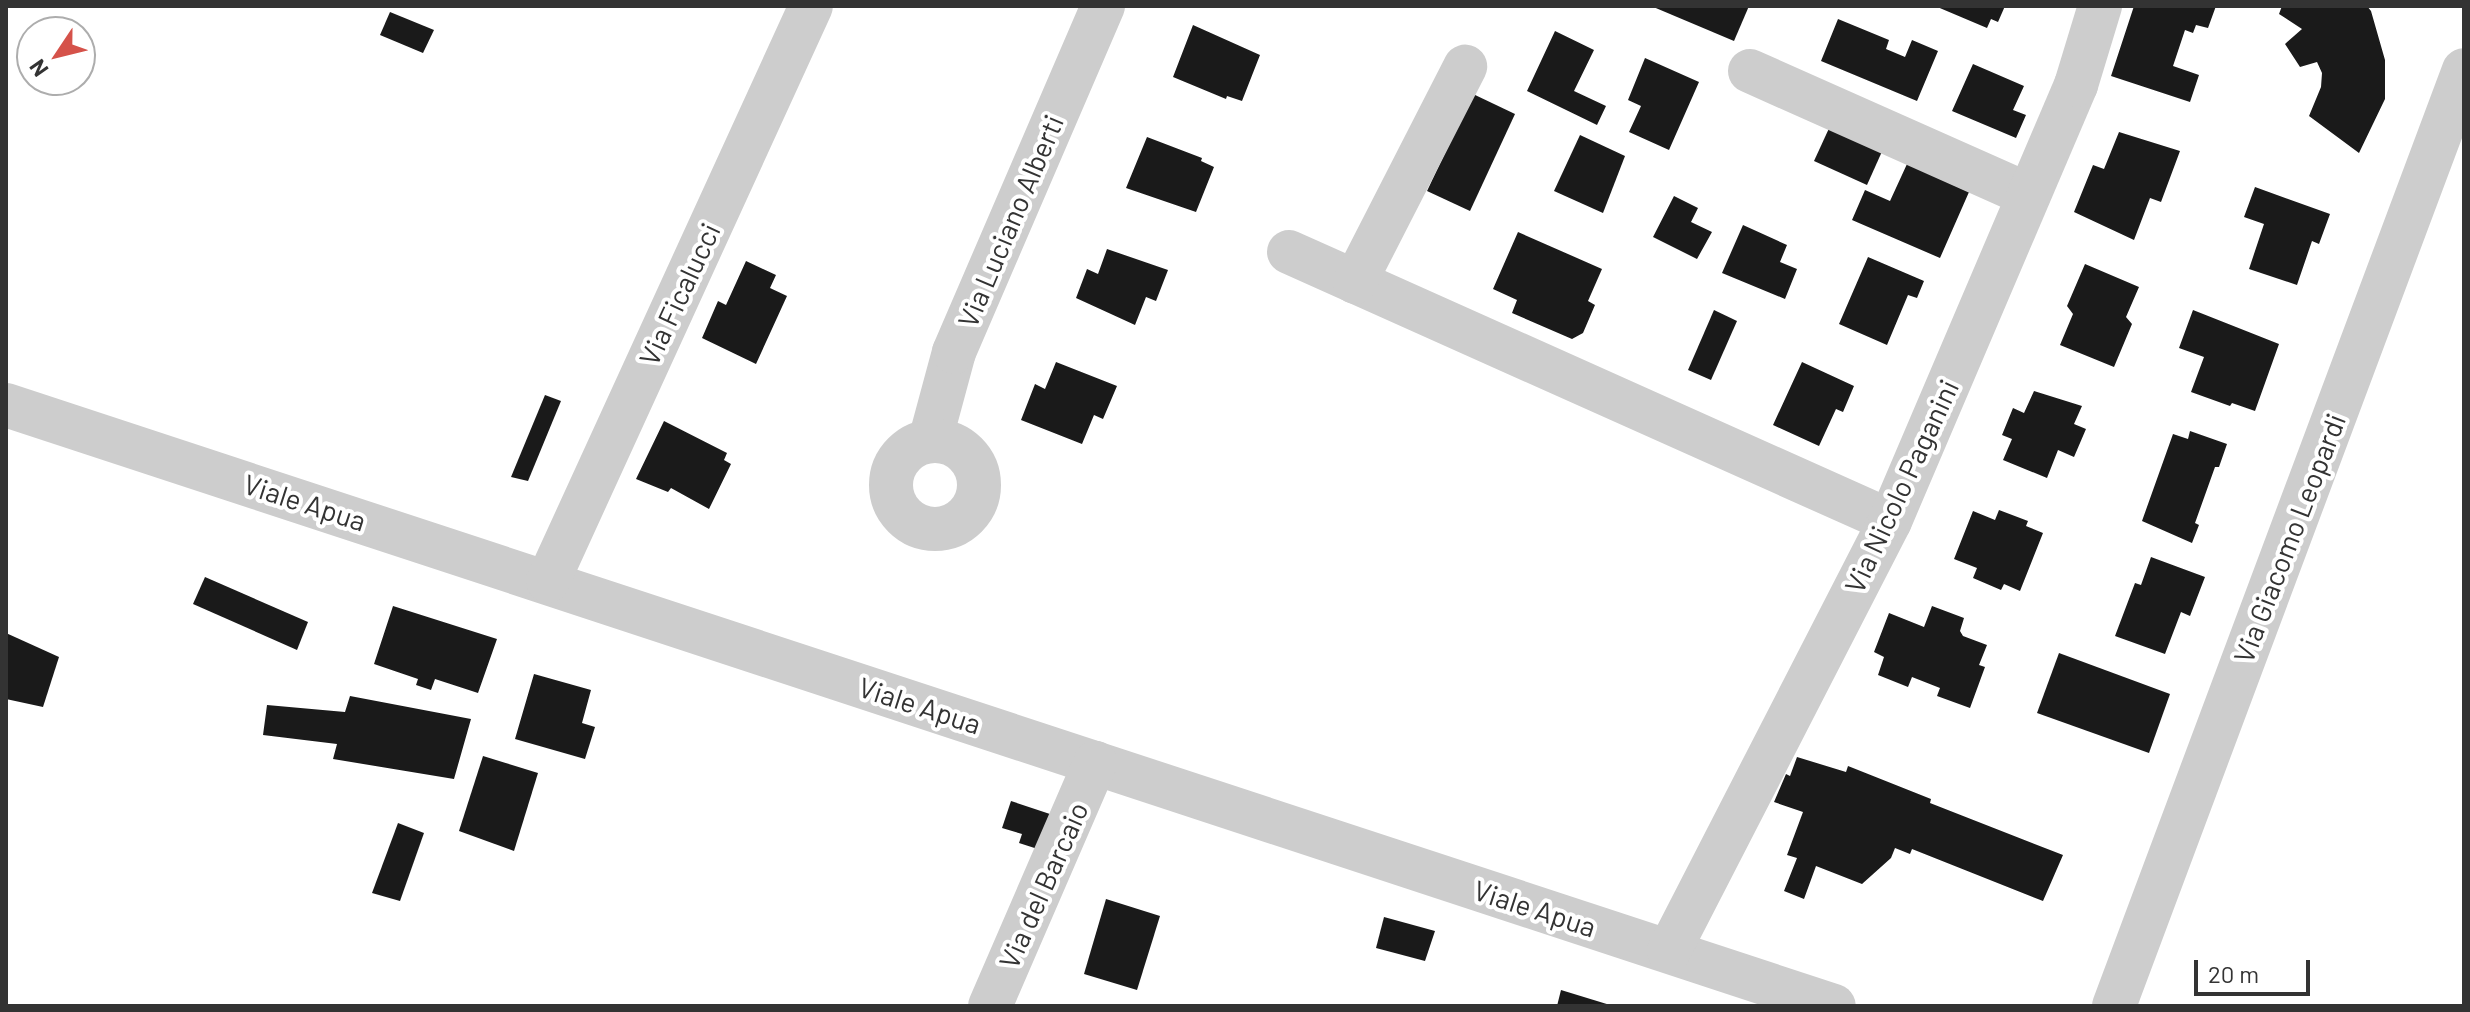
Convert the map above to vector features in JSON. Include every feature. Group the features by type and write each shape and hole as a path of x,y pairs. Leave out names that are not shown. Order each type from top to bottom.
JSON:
{"street":[{"name":"Via Ficalucci","path":"548,581 811,6"},
{"name":"Via Luciano Alberti","path":"930,441 954,352 1103,6"},
{"name":"Via Nicolo Paganini","path":"1669,951 1890,521 2076,85 2100,6"},
{"path":"1355,282 1465,67"},
{"name":"Via Giacomo Leopardi","path":"2114,1006 2464,70"},
{"path":"1750,71 2029,195"},
{"path":"1289,252 1890,521"},
{"name":"Viale Apua","path":"6,405 1834,1006"},
{"name":"Via del Barcaio","path":"990,1006 1095,763"}],"building":[{"path":"1651,6 1749,6 1734,41"},
{"path":"1935,6 2005,6 1998,22 1991,19 1987,28"},
{"path":"2134,6 2216,6 2208,28 2196,25 2193,33 2185,30 2173,66 2199,75 2190,102 2111,76"},
{"path":"2282,6 2367,6 2371,11 2385,60 2385,99 2359,153 2309,116 2321,87 2322,73 2317,62 2300,67 2285,44 2302,29 2279,14"},
{"path":"390,12 434,30 423,53 380,35"},
{"path":"1838,19 1889,40 1886,49 1905,57 1912,40 1938,51 1917,101 1821,61"},
{"path":"1193,25 1260,55 1242,101 1227,96 1226,99 1173,77"},
{"path":"1555,31 1594,50 1574,91 1606,106 1597,125 1527,91"},
{"path":"1645,58 1699,82 1669,150 1629,132 1641,106 1628,100"},
{"path":"1973,64 2024,86 2013,110 2026,115 2016,138 1952,111"},
{"path":"1473,94 1515,114 1470,211 1427,191"},
{"path":"1831,124 1884,147 1867,185 1814,161"},
{"path":"2119,132 2180,151 2161,202 2150,198 2134,240 2074,212 2093,165 2104,169"},
{"path":"1580,135 1625,156 1603,213 1554,191"},
{"path":"1147,137 1202,158 1201,161 1214,167 1196,212 1126,188"},
{"path":"1907,164 1969,192 1940,258 1852,220 1865,190 1890,201"},
{"path":"2255,187 2330,214 2319,244 2312,241 2297,285 2249,269 2264,224 2244,217"},
{"path":"1674,196 1698,208 1691,222 1712,232 1697,259 1653,237"},
{"path":"1743,225 1787,245 1780,262 1797,269 1785,299 1722,273"},
{"path":"1518,232 1602,269 1588,301 1595,305 1583,333 1572,339 1512,313 1517,300 1493,289"},
{"path":"1107,249 1168,270 1156,301 1146,297 1135,325 1076,298 1087,269 1098,274"},
{"path":"1868,257 1924,281 1917,298 1908,295 1887,345 1839,324"},
{"path":"746,261 776,275 770,288 787,296 756,364 702,338 718,301 726,305"},
{"path":"2085,264 2139,287 2126,317 2132,324 2114,367 2060,345 2073,314 2067,306"},
{"path":"1714,310 1737,321 1711,380 1688,370"},
{"path":"2193,310 2279,344 2255,411 2191,392 2204,357 2179,348"},
{"path":"1056,362 1117,386 1103,419 1094,415 1082,444 1021,420 1035,384 1045,389"},
{"path":"1802,362 1854,386 1843,412 1836,409 1819,446 1773,425"},
{"path":"2034,391 2082,406 2074,424 2086,429 2074,457 2058,450 2047,478 2003,460 2012,439 2002,435 2013,408 2024,413"},
{"path":"545,395 561,401 528,481 511,477"},
{"path":"664,421 727,453 724,460 731,464 709,509 671,488 668,492 636,479"},
{"path":"2190,431 2227,444 2219,467 2215,467 2195,523 2199,525 2192,543 2142,521 2173,434 2188,439"},
{"path":"1999,510 2028,521 2026,526 2043,533 2020,591 2004,584 2001,590 1973,578 1977,568 1954,559 1973,511 1995,520"},
{"path":"2151,557 2205,577 2190,616 2181,612 2165,654 2115,636 2135,583 2141,585"},
{"path":"205,577 308,622 297,650 193,604"},
{"path":"393,606 497,639 478,693 435,679 431,690 416,685 418,679 374,664"},
{"path":"1932,606 1964,618 1960,631 1963,636 1987,645 1979,665 1985,667 1970,708 1937,696 1940,688 1912,677 1908,687 1878,675 1884,657 1874,652 1889,613 1924,627"},
{"path":"6,633 59,657 43,707 6,699"},
{"path":"2059,653 2170,694 2149,753 2037,713"},
{"path":"534,674 591,690 582,723 595,727 585,759 515,739"},
{"path":"350,696 471,719 454,779 333,759 337,744 263,735 267,705 345,712"},
{"path":"483,756 538,773 514,851 459,831"},
{"path":"1797,757 1846,772 1848,766 1931,799 1930,803 2063,855 2043,901 1912,849 1910,854 1895,848 1891,858 1862,884 1816,866 1804,899 1784,891 1797,858 1787,855 1803,812 1774,802 1786,774 1790,776"},
{"path":"1011,801 1062,818 1047,852 1019,843 1022,834 1002,828"},
{"path":"398,823 424,833 400,901 372,893"},
{"path":"1106,899 1160,916 1137,990 1084,974"},
{"path":"1384,917 1435,931 1425,961 1376,948"},
{"path":"1561,990 1610,1005 1610,1006 1557,1006"}]}
